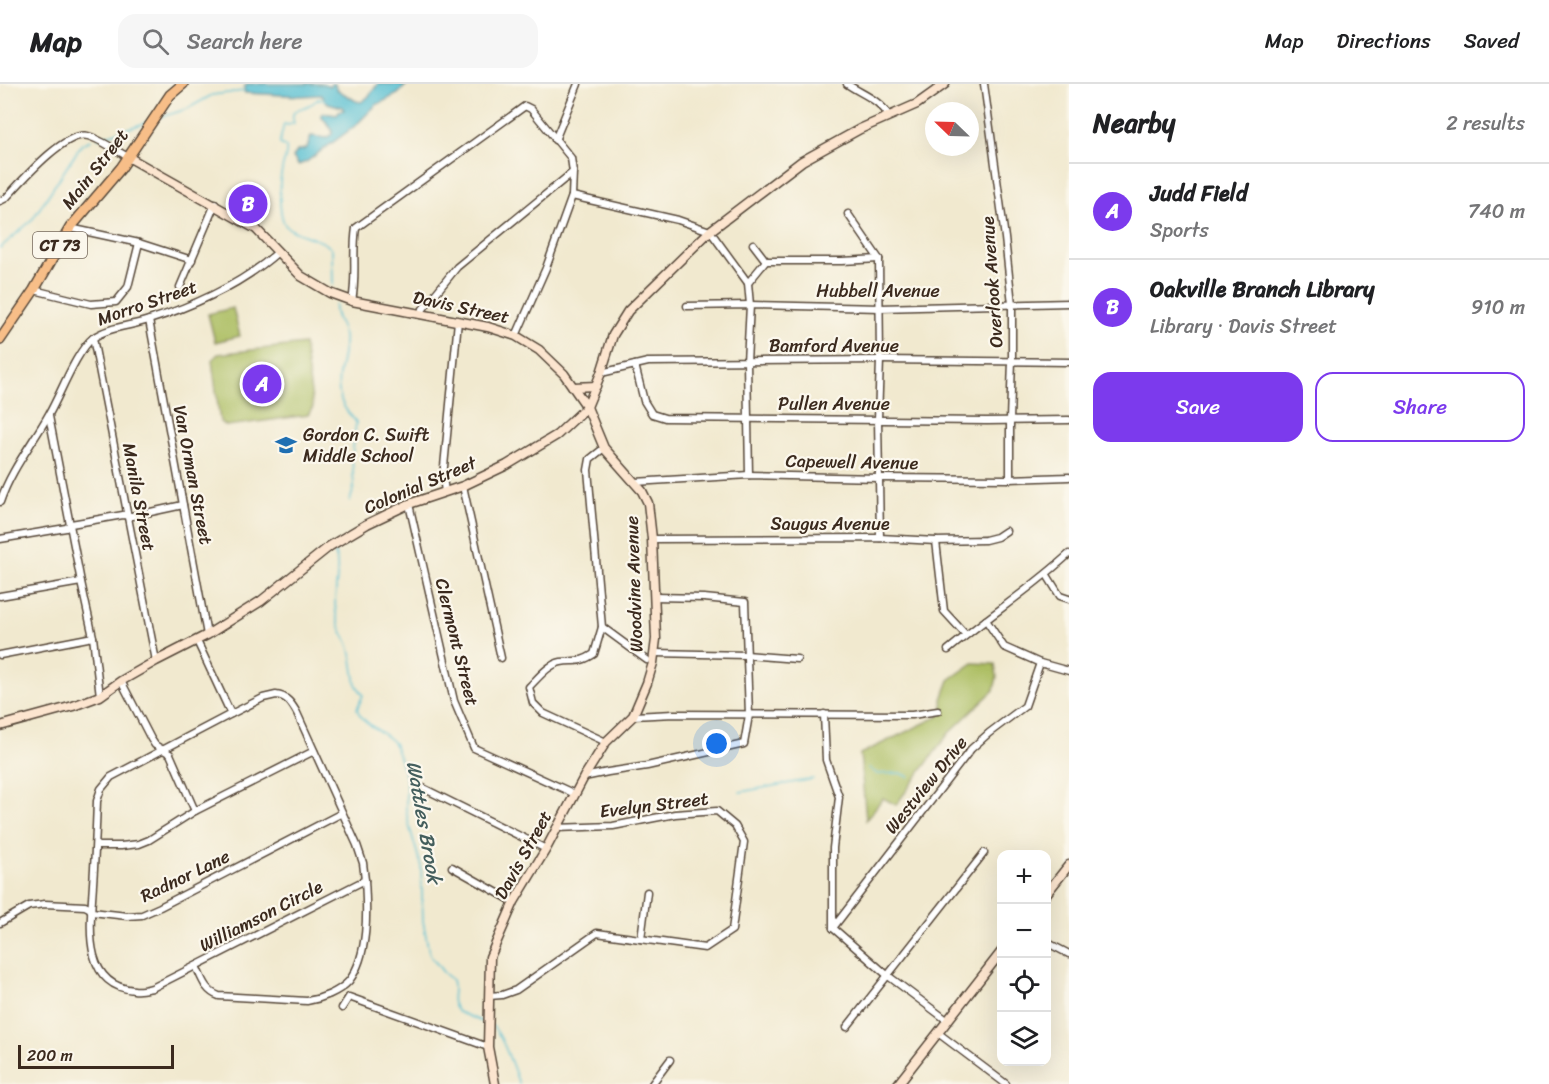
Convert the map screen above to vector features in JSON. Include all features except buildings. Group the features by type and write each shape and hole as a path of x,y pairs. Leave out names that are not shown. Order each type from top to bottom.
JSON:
{"main road":[{"name":"Colonial Street","path":"0,726 74,706 100,696 156,661 207,636 261,601 330,546 367,524 409,504 463,486 507,465 557,435 587,407 613,335 628,311 710,231 801,161 860,129 917,104 945,84"},
{"name":"Main Street","path":"0,340 34,290 70,228 129,157 160,109 180,85"},
{"name":"Davis Street","path":"129,157 256,229 301,276 330,293 352,301 488,327 516,336 539,351 564,374 587,407 604,448"},
{"path":"573,387 596,386"},
{"path":"570,423 586,421 595,425"},
{"name":"Woodvine Avenue","path":"604,448 635,482 648,503 652,539 656,652 650,662"},
{"name":"Davis Street","path":"495,1084 488,1043 490,957 514,902 546,849 584,777 606,742 633,716 647,683 650,662"},
{"path":"1051,889 1069,865"},
{"path":"898,1084 997,957"}],"street":[{"path":"555,140 578,84"},
{"path":"847,84 878,101 889,116"},
{"name":"Overlook Avenue","path":"984,84 1012,304 1010,479"},
{"path":"352,301 355,285 356,228 525,106 531,109 571,158 573,172 572,196 546,268 516,336"},
{"path":"0,201 6,198 54,149 74,136 90,136 129,157"},
{"path":"419,314 457,267 573,172"},
{"path":"572,196 678,220 710,231 748,283 750,305 747,362 749,475"},
{"path":"180,287 214,204"},
{"path":"848,214 879,259 880,538"},
{"path":"70,228 139,243 192,260"},
{"path":"34,290 91,304 116,302 128,287 139,243"},
{"path":"753,244 766,261"},
{"name":"Morro Street","path":"0,502 7,483 48,415 79,357 93,338 195,304 236,283 265,264 278,252"},
{"path":"766,261 879,259"},
{"path":"748,283 766,261"},
{"name":"Hubbell Avenue","path":"687,306 880,308 1069,303"},
{"name":"Van Orman Street","path":"149,320 207,636"},
{"path":"445,492 442,477 458,321"},
{"name":"Manila Street","path":"93,338 156,661"},
{"name":"Bamford Avenue","path":"601,373 648,362 880,360 1069,362"},
{"name":"Pullen Avenue","path":"635,365 644,401 652,414 665,418 1069,420"},
{"path":"48,415 93,637 100,696"},
{"path":"604,448 590,459 588,470 602,627 594,654 586,659 558,662 529,687 533,703 543,713 606,742"},
{"name":"Capewell Avenue","path":"635,482 749,475 1010,479 1069,477"},
{"path":"463,486 501,658"},
{"name":"Clermont Street","path":"409,504 454,701 474,748 574,794"},
{"path":"0,539 66,528 123,514 132,516 183,505"},
{"name":"Saugus Avenue","path":"652,539 985,540 998,537 1005,531"},
{"path":"936,541 944,611 966,635"},
{"path":"948,650 1047,575 1069,554"},
{"path":"1047,575 1060,596 1069,599"},
{"path":"0,596 81,582"},
{"path":"584,777 647,766 744,744 749,715 745,602 654,597"},
{"path":"986,620 1004,647 1040,663 1069,671"},
{"path":"602,627 650,662"},
{"path":"0,655 93,637"},
{"path":"196,641 231,714"},
{"path":"656,652 797,659"},
{"name":"Westview Drive","path":"832,928 971,749 1025,706 1040,663"},
{"path":"121,681 155,745 170,754 195,811"},
{"name":"Williamson Circle","path":"283,695 297,713 357,844 365,880 152,988 135,990 121,987 111,981 103,974 93,957 92,912 97,801 101,789 111,777 162,749 263,698 283,695"},
{"path":"633,716 674,714 912,715 938,711"},
{"path":"824,714 826,760 839,797 833,848 832,928 887,975 948,1021"},
{"path":"96,846 140,844 195,811 314,751"},
{"path":"423,788 546,849"},
{"name":"Evelyn Street","path":"489,996 502,995 516,990 597,933 705,948 732,930 744,842 735,826 717,811 675,814 613,826 556,828"},
{"name":"Radnor Lane","path":"0,923 24,908 36,904 85,906 92,912 127,916 142,915 160,908 342,813"},
{"path":"846,1027 984,853"},
{"path":"452,867 514,902"},
{"path":"196,966 207,989 219,996 307,1001 317,1000 329,994 349,981 362,952 365,933 365,880"},
{"path":"641,939 647,892"},
{"path":"1051,944 1069,954"},
{"path":"342,1008 350,997 488,1043"},
{"path":"938,1033 1006,1084"},
{"path":"652,1084 670,1060"}],"green space":[{"path":"233,308 240,336 215,342 208,314"},
{"path":"304,344 313,407 308,415 227,426 220,422 212,360 218,354"},
{"path":"973,663 995,664 997,677 994,690 949,733 896,805 883,798 866,820 860,754 943,713 942,699 949,680"}],"water":[{"path":"248,84 323,84 330,86 335,84 336,89 361,102 378,84 407,84 398,94 376,105 347,132 306,162 298,165 293,157 298,150 307,148 311,136 326,138 332,134 332,130 321,115 323,113 337,115 339,111 344,110 342,107 328,103 321,95 245,93 244,87"}],"waterway":[{"path":"161,117 187,109 212,95 244,91"},
{"name":"Wattles Brook","path":"327,100 318,99 296,110 293,115 294,123 284,124 280,144 286,147 286,153 281,175 280,199 283,221 286,226 332,249 333,285"},
{"path":"98,138 148,122"},
{"path":"0,248 32,220 82,144 91,140"},
{"name":"Wattles Brook","path":"335,305 335,313 344,340 339,376 340,395 344,406 356,422 352,458 354,487 350,501"},
{"name":"Wattles Brook","path":"333,550 337,564 335,605 337,618 350,648 356,684 363,695 357,709 368,723 394,743 406,777 406,810 421,866 423,921 429,952 443,972 452,980 452,1000 458,1012 485,1023"},
{"path":"869,768 877,774 901,773 909,777"},
{"path":"740,792 813,779"},
{"name":"Wattles Brook","path":"492,1026 503,1044 519,1084"}],"place":[{"name":"Oakville Branch Library","path":"248,204"},
{"name":"Judd Field","path":"262,384"},
{"name":"Gordon C. Swift Middle School","path":"286,445"}]}
